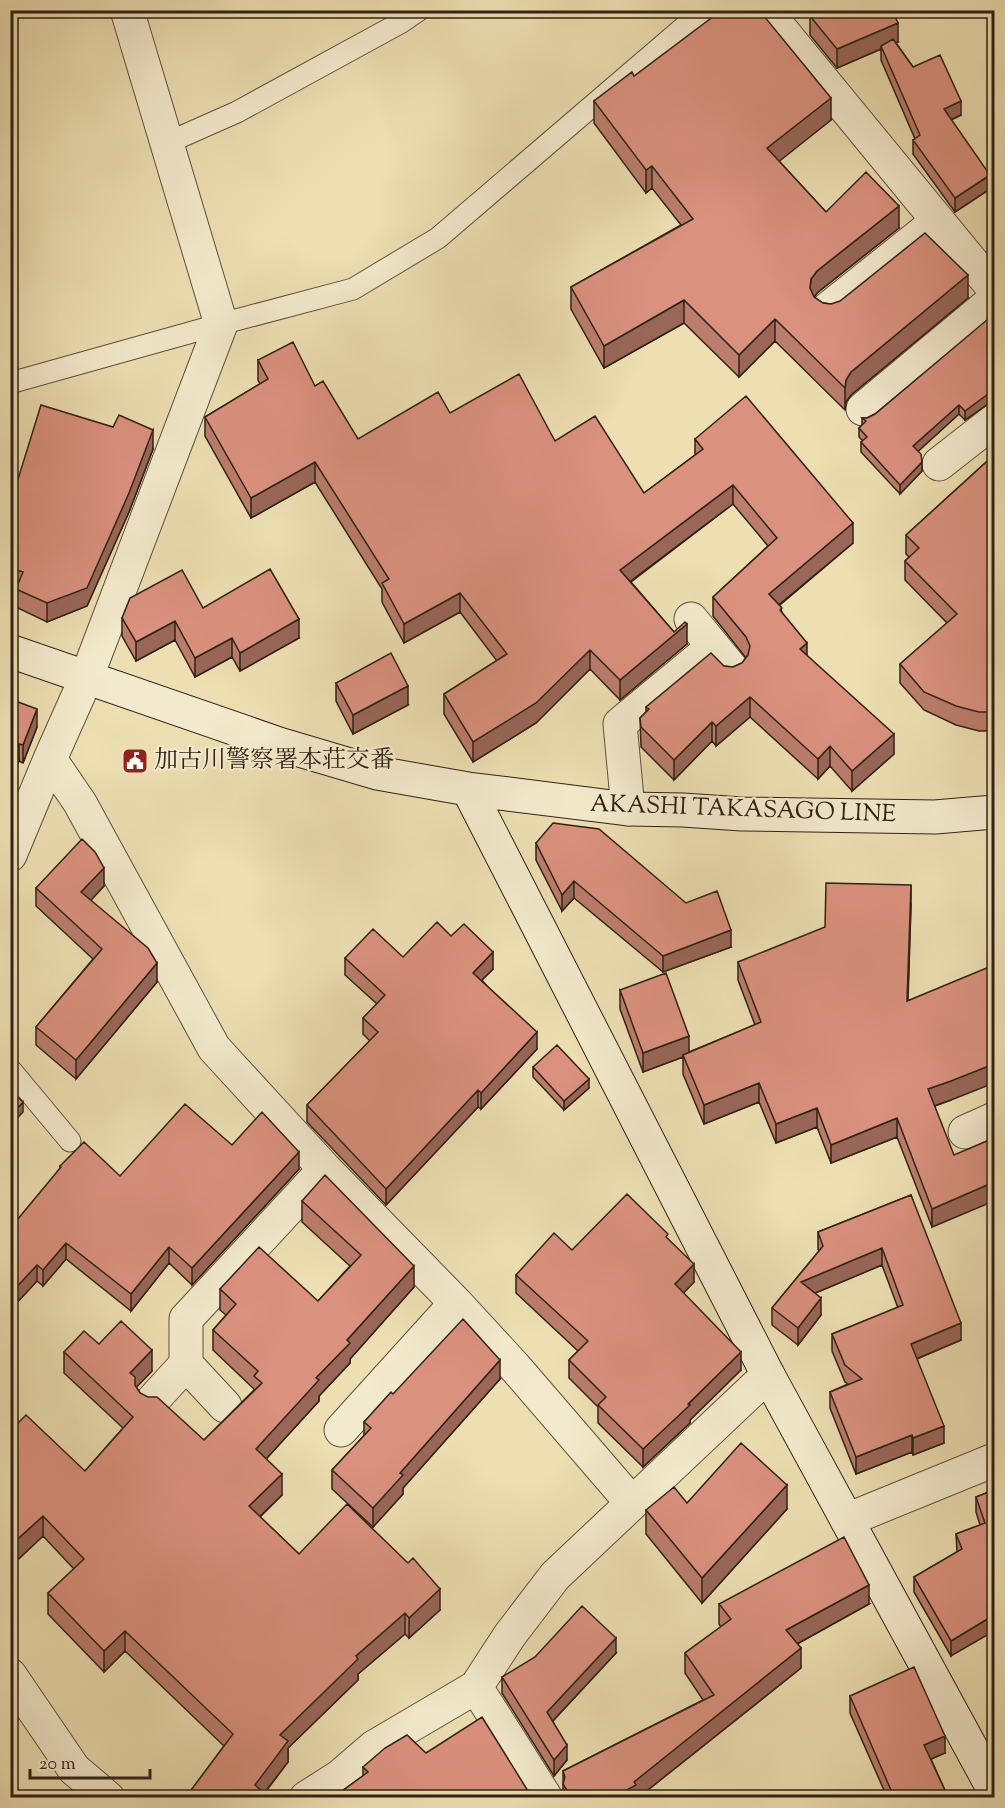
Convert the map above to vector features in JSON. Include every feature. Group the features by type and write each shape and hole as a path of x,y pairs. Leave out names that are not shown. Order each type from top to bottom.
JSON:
{"street":[{"path":"10,855 87,676 221,324 127,10"},
{"path":"765,10 994,289"},
{"path":"830,308 938,221"},
{"path":"863,409 994,300"},
{"path":"939,464 994,422"},
{"path":"628,809 620,724 722,657 691,619"},
{"name":"AKASHI TAKASAGO LINE","path":"10,651 279,744 377,773 468,789 628,809 742,814 935,817 994,812"},
{"path":"50,759 80,803 214,1047 325,1169 514,1366 632,1503"},
{"path":"468,789 768,1374 994,1790"},
{"path":"965,1132 994,1119"},
{"path":"153,1400 186,1364 186,1319 325,1169"},
{"path":"341,1430 456,1303"},
{"path":"186,1364 225,1406"},
{"path":"306,1797 339,1778 374,1747 476,1688 510,1635 555,1576 768,1374"},
{"path":"847,1520 994,1460"},
{"path":"10,1675 74,1769 108,1797"},
{"path":"476,1688 546,1797"}],"lane":[{"path":"167,143 237,112 400,23 419,10"},
{"path":"10,383 353,289 438,238 704,10"},
{"path":"10,1069 69,1141"}],"building":[{"path":"722,10 759,10 831,98 767,148 826,212 866,172 899,206 817,271 811,279 810,288 814,297 823,303 831,304 840,301 925,233 968,275 851,372 846,380 845,388 775,319 739,355 684,300 604,346 571,287 693,219 652,166 646,170 594,101 632,72 634,76"},
{"path":"823,10 892,10 898,23 837,49 810,16"},
{"path":"893,39 913,67 940,55 961,101 944,109 990,175 955,198 913,140 920,135 881,46"},
{"path":"994,314 994,387 965,411 959,405 913,446 921,454 922,462 900,485 861,442 867,437 859,428 866,421 862,418 875,414"},
{"path":"293,342 315,386 323,381 358,439 438,392 450,413 519,374 555,441 595,416 644,493 703,449 695,439 746,396 853,523 769,594 807,643 800,649 894,734 852,771 830,746 818,759 750,697 716,726 712,722 674,760 641,727 640,718 649,709 646,707 711,653 724,666 733,667 742,663 748,655 750,646 746,637 713,597 777,538 733,485 620,570 674,632 685,622 687,624 620,680 590,650 536,703 473,742 444,694 507,654 460,593 404,624 382,583 389,579 315,462 251,498 205,417 268,379 258,360"},
{"path":"41,405 113,427 119,415 153,430 129,493 87,588 47,603 16,589 23,572 10,568 10,505"},
{"path":"994,455 994,712 979,712 956,706 924,692 900,664 957,614 905,561 919,548 906,535"},
{"path":"270,569 299,619 240,653 232,638 195,658 175,621 136,642 122,618 130,598 182,570 203,608"},
{"path":"391,653 408,686 353,715 336,683"},
{"path":"10,699 37,709 23,745 19,744 10,767"},
{"path":"553,823 599,829 686,903 717,891 731,930 663,956 574,881 562,895 536,843"},
{"path":"82,839 95,852 104,868 81,892 148,948 157,963 76,1060 36,1027 102,949 36,888"},
{"path":"826,883 911,885 907,1001 989,967 994,981 994,1064 928,1089 954,1155 994,1138 994,1182 932,1209 897,1118 831,1145 817,1108 776,1124 759,1083 704,1105 683,1055 761,1022 738,962 825,927"},
{"path":"437,922 451,936 464,924 493,952 473,973 537,1032 481,1093 478,1090 386,1189 307,1105 378,1032 363,1018 385,995 345,958 373,929 403,957"},
{"path":"666,973 689,1036 643,1053 620,990"},
{"path":"557,1045 589,1079 564,1101 533,1067"},
{"path":"10,1090 23,1102 10,1116"},
{"path":"185,1104 232,1145 262,1112 299,1152 192,1268 169,1247 131,1294 66,1243 43,1270 37,1265 10,1294 10,1223 13,1225 60,1166 84,1142 120,1176"},
{"path":"325,1175 414,1266 347,1340 350,1343 316,1378 319,1380 256,1449 282,1474 249,1506 299,1554 347,1504 408,1563 413,1558 440,1589 409,1618 405,1613 356,1656 358,1659 280,1735 288,1741 255,1785 268,1797 186,1797 233,1734 125,1631 104,1651 48,1593 84,1559 43,1516 10,1546 10,1484 13,1482 10,1480 10,1431 26,1415 85,1471 133,1417 64,1352 84,1331 99,1344 121,1321 152,1350 130,1373 135,1377 135,1385 140,1393 148,1397 157,1397 204,1440 262,1383 254,1376 258,1371 213,1330 236,1304 220,1289 259,1247 318,1301 361,1255 302,1201"},
{"path":"627,1194 668,1234 666,1237 694,1264 675,1284 741,1352 643,1449 598,1405 606,1397 569,1360 588,1341 516,1275 554,1233 572,1250"},
{"path":"911,1195 961,1323 911,1344 944,1426 913,1438 912,1435 856,1457 830,1392 862,1379 845,1365 832,1334 903,1305 882,1248 801,1282 821,1298 798,1328 772,1308 823,1246 818,1232"},
{"path":"463,1319 500,1360 400,1473 403,1475 373,1508 332,1470 371,1428 364,1422"},
{"path":"741,1443 787,1485 702,1578 646,1510 674,1487 687,1503"},
{"path":"994,1490 994,1615 951,1641 914,1577 962,1549 956,1534 985,1523 976,1497"},
{"path":"844,1537 869,1585 786,1630 801,1648 634,1782 636,1785 614,1797 571,1797 563,1784 565,1777 563,1771 714,1695 685,1653 731,1619 719,1604"},
{"path":"582,1606 616,1638 547,1712 567,1745 554,1760 502,1677 535,1657"},
{"path":"914,1667 945,1736 924,1745 948,1797 894,1797 850,1696"},
{"path":"482,1717 528,1791 522,1797 340,1797 338,1794 368,1772 363,1767 385,1748 407,1735 426,1753"}],"place":[{"name":"加古川警察署本荘交番","path":"135,761"}]}
